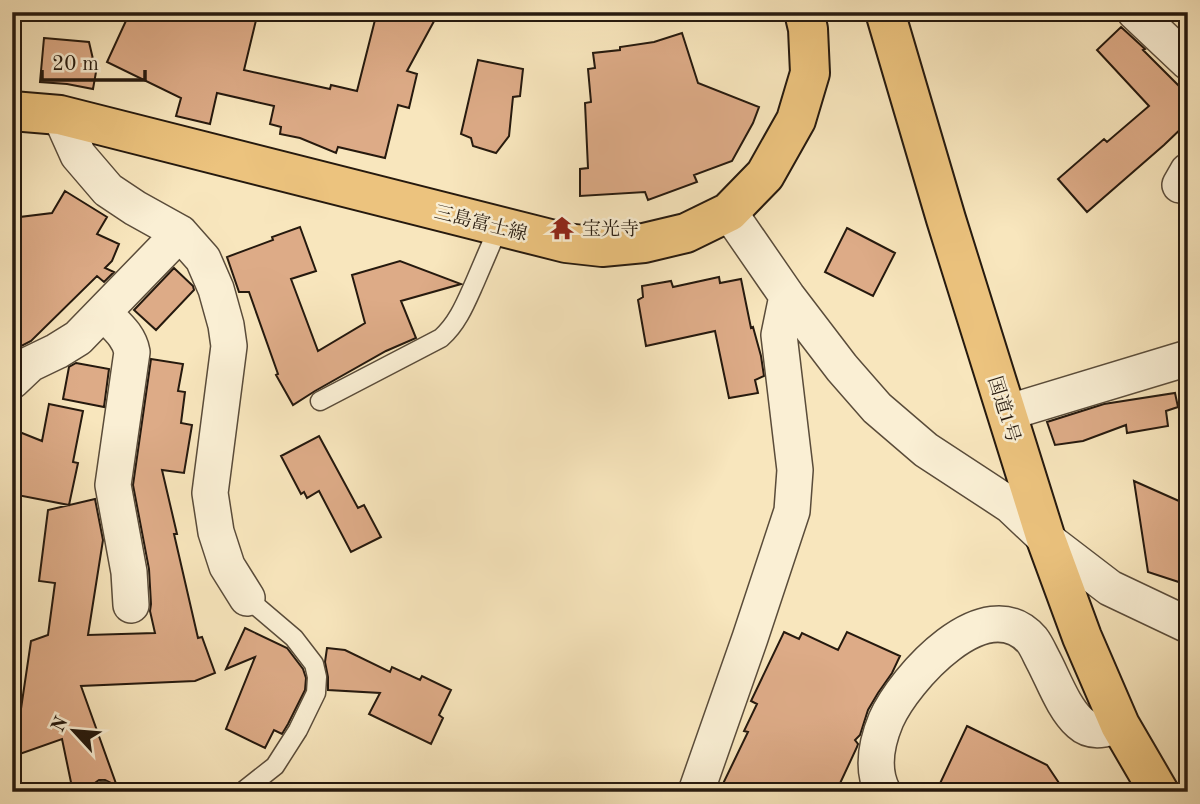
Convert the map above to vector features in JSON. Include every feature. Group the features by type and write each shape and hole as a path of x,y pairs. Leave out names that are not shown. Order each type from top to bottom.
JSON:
{"main road":[{"name":"三島富士線","path":"12,111 60,115 566,243 603,247 644,243 686,233 729,212 765,175 796,120 810,73 808,29 804,12"},
{"name":"国道1号","path":"885,12 1045,539 1082,638 1120,725 1158,792"}],"street":[{"path":"1135,12 1188,62"},
{"path":"60,115 78,155 108,190 180,233 203,259 216,289 229,346 210,493 216,532 227,566 247,598"},
{"path":"729,212 842,368 877,408 926,450 1010,505 1045,539 1110,588 1188,625"},
{"path":"12,381 30,364 78,338 180,233"},
{"path":"696,792 792,511 795,470 779,335 788,296"},
{"path":"104,313 125,335 131,344 132,352 113,485 129,572 131,605"},
{"path":"1006,413 1188,358"},
{"path":"883,792 877,780 875,757 891,708 913,677 951,643 980,626 1003,624 1021,630 1033,641 1065,703 1079,722 1089,729 1100,730 1120,725"}],"lane":[{"path":"320,401 448,332 464,305 499,226"},
{"path":"242,792 275,766 298,730 316,693 317,677 314,664 294,638 247,598"}],"building":[{"path":"130,12 258,12 244,70 330,89 331,85 357,91 377,12 439,12 407,71 417,74 409,108 398,105 385,158 338,147 336,153 300,138 280,134 281,127 270,124 274,106 217,93 210,124 176,116 181,98 107,62"},
{"path":"1121,27 1188,95 1188,122 1087,212 1058,179 1104,139 1107,142 1149,106 1097,50"},
{"path":"682,33 698,83 759,107 732,161 694,175 697,182 648,200 645,192 580,196 580,169 588,168 585,103 591,102 588,69 595,68 593,53 620,50 620,47 654,42"},
{"path":"44,38 89,42 96,72 93,89 40,82"},
{"path":"478,60 523,69 520,96 513,97 509,136 496,153 473,146 471,138 461,134"},
{"path":"65,191 107,217 97,234 119,244 112,261 105,268 114,272 104,282 97,276 31,341 12,353 12,218 52,213"},
{"path":"300,227 316,271 291,279 318,351 365,323 352,275 400,261 461,284 401,301 416,338 386,351 293,405 276,375 278,374 249,292 239,292 227,257"},
{"path":"847,228 895,253 873,296 825,272"},
{"path":"174,268 194,290 156,330 134,310"},
{"path":"719,277 720,283 741,279 764,376 755,380 758,393 729,398 715,331 646,346 638,300 643,297 642,286 671,281 673,287"},
{"path":"151,359 183,364 178,391 185,392 181,423 192,425 184,473 162,470 198,638 202,637 215,673 195,681 81,686 119,792 114,792 111,783 99,780 91,792 73,792 62,739 14,756 31,641 48,635 55,583 39,581 48,510 95,499 103,540 88,635 155,633 150,611 149,569 133,485"},
{"path":"76,363 109,369 104,407 63,399 69,367"},
{"path":"1175,393 1178,407 1166,411 1168,426 1127,433 1126,425 1083,441 1055,445 1047,422 1104,404"},
{"path":"49,404 83,411 73,462 78,463 69,505 12,494 12,429 42,441"},
{"path":"319,436 358,508 364,505 381,537 351,552 319,491 307,498 304,492 301,494 281,456"},
{"path":"1134,481 1188,505 1188,585 1148,572"},
{"path":"245,628 287,648 303,669 306,678 305,690 288,724 282,734 274,730 265,748 226,729 255,657 226,669"},
{"path":"784,632 799,639 802,633 838,650 847,632 900,656 868,710 860,735 855,740 857,747 836,792 719,792 748,732 744,731 757,704 751,701"},
{"path":"327,648 345,650 390,672 392,667 420,680 422,676 451,690 439,715 443,718 431,744 369,714 380,693 328,690 325,662"},
{"path":"967,726 1047,765 1065,792 936,792"}],"place":[{"name":"宝光寺","path":"562,228"}]}
